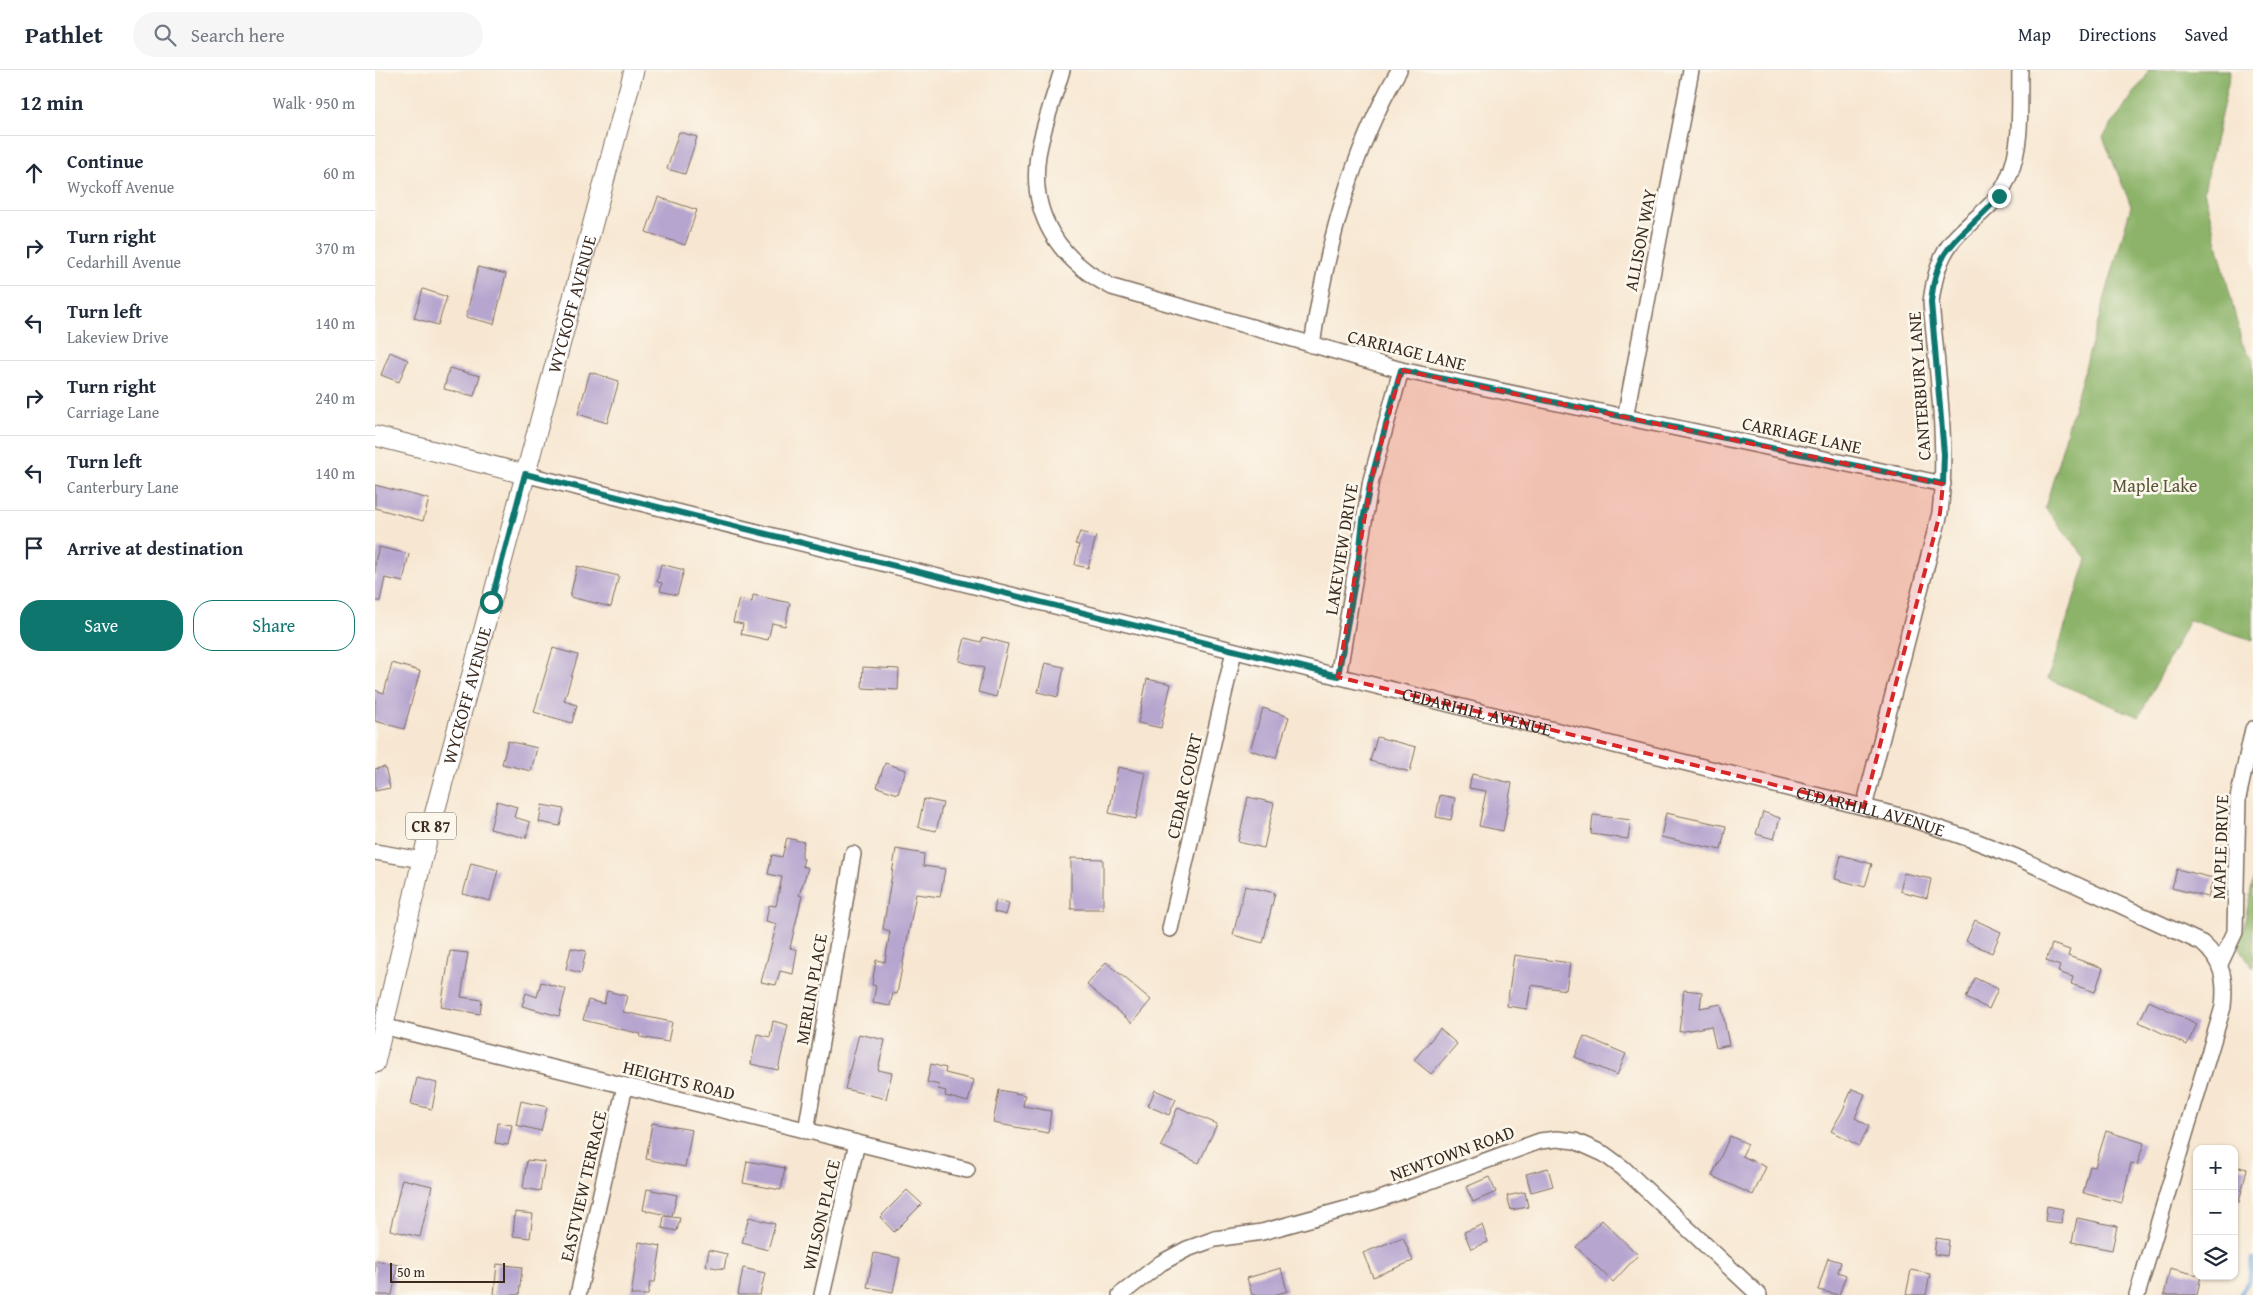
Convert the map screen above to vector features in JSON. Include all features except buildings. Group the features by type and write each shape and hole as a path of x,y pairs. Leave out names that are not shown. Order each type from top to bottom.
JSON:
{"main road":[{"name":"WYCKOFF AVENUE","path":"375,1063 423,860 525,474 635,70"},
{"name":"CEDARHILL AVENUE","path":"375,436 525,474"}],"street":[{"name":"CARRIAGE LANE","path":"1062,70 1040,145 1036,173 1038,194 1050,231 1066,254 1093,278 1112,287 1401,370 1943,484"},
{"path":"1312,345 1321,285 1335,226 1359,154 1399,70"},
{"name":"ALLISON WAY","path":"1625,418 1691,70"},
{"name":"CANTERBURY LANE","path":"1864,807 1940,513 1944,454 1931,302 1933,283 1939,264 1948,247 1955,238 1986,212 1999,196 2009,177 2019,136 2020,70"},
{"name":"LAKEVIEW DRIVE","path":"1338,676 1369,488 1401,370"},
{"name":"CEDARHILL AVENUE","path":"525,474 1864,807 1970,838 2016,857 2202,943 2211,951 2220,964 2225,985 2223,1007 2137,1295"},
{"name":"CEDAR COURT","path":"1170,930 1234,651"},
{"name":"MAPLE DRIVE","path":"2220,964 2235,932 2238,798 2253,729"},
{"path":"375,852 423,860"},
{"name":"MERLIN PLACE","path":"806,1131 853,854"},
{"name":"HEIGHTS ROAD","path":"383,1026 967,1170"},
{"name":"EASTVIEW TERRACE","path":"578,1295 625,1086"},
{"name":"NEWTOWN ROAD","path":"1120,1295 1161,1263 1197,1246 1215,1240 1263,1232 1375,1201 1540,1141 1557,1139 1575,1141 1592,1147 1623,1168 1759,1295"},
{"name":"WILSON PLACE","path":"823,1295 857,1143"}],"highlighted area":[{"path":"1401,370 1943,484 1940,513 1864,807 1338,677 1371,480"}],"green space":[{"name":"Maple Lake","path":"2148,70 2231,70 2204,191 2242,343 2253,360 2253,640 2189,620 2139,717 2048,679 2087,559 2045,508 2131,206 2103,137 2147,75"},
{"path":"2253,880 2253,968 2235,940 2243,930"}],"waterway":[{"path":"2240,1295 2249,1280 2253,1259"}],"route":[{"path":"491,602 525,474 1338,676 1371,480 1401,370 1943,484 1944,454 1931,302 1933,283 1939,264 1948,247 1955,238 1986,212 1999,196"}]}
